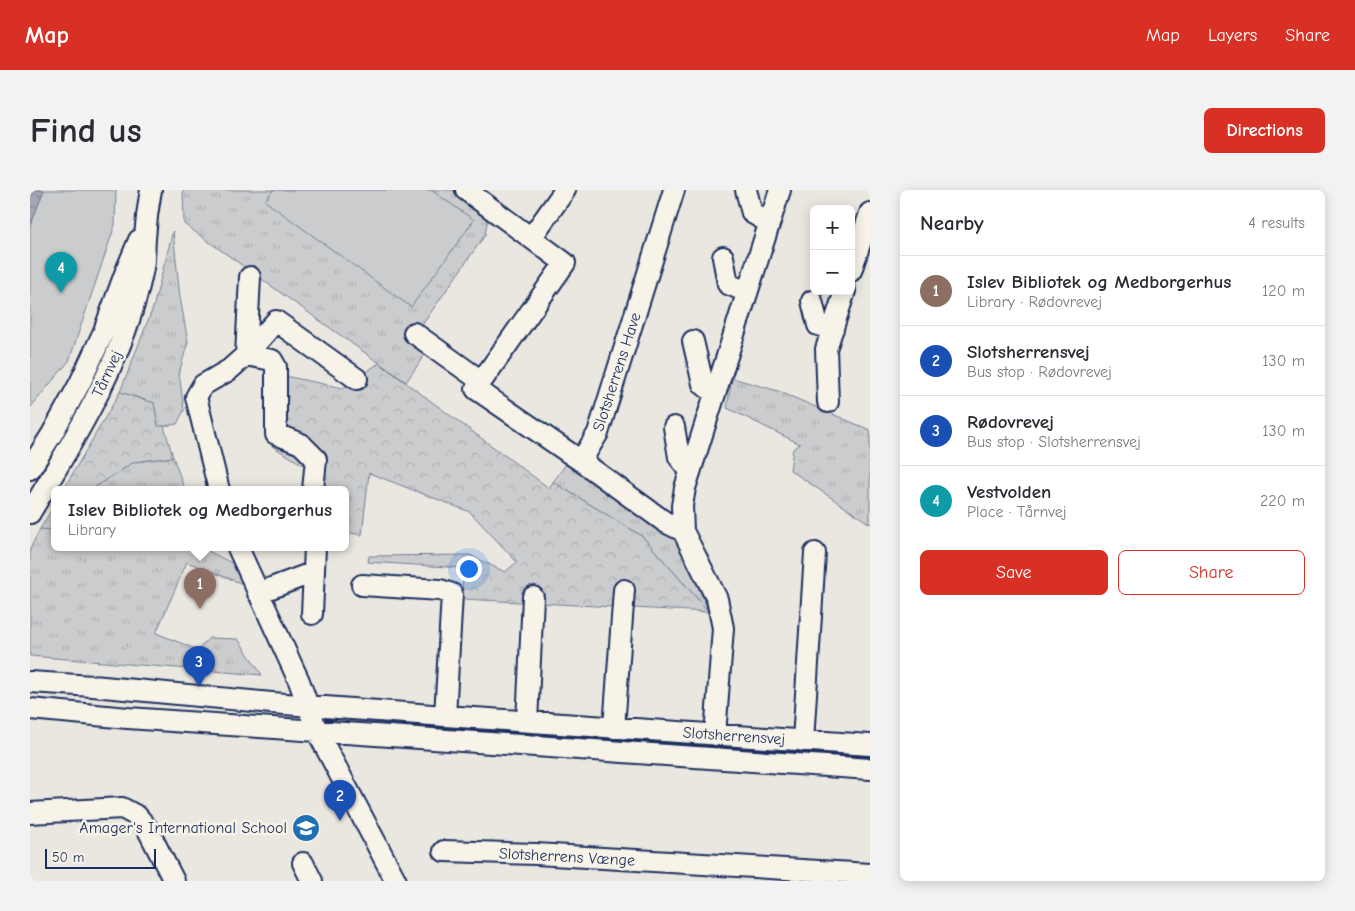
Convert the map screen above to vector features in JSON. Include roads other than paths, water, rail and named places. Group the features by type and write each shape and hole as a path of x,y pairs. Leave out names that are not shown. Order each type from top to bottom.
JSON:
{"street":[{"name":"Tårnvej","path":"30,513 76,437 126,333 143,272 150,190"},
{"path":"466,190 565,263 476,389 581,461 665,522 683,531"},
{"path":"531,238 565,190"},
{"name":"Slotsherrens Have","path":"581,461 598,433 674,190"},
{"path":"746,190 752,213 769,223"},
{"path":"715,735 722,628 717,599 683,531 682,506 685,488 780,190"},
{"path":"855,256 870,213"},
{"name":"Tårnvej","path":"30,469 80,383 104,332 146,222"},
{"path":"722,257 728,284 747,292"},
{"path":"246,355 250,277"},
{"path":"828,402 826,349 844,295"},
{"path":"812,301 818,325 833,329"},
{"path":"218,486 196,397 203,385 228,370 246,355 276,321 357,379"},
{"path":"414,333 481,381"},
{"path":"693,341 703,384 715,394"},
{"path":"246,355 272,360 276,367 276,434 301,444 316,459 313,486"},
{"path":"674,427 679,457 690,472"},
{"path":"239,551 299,681 317,731 391,879"},
{"path":"312,614 315,551"},
{"path":"803,741 815,553"},
{"path":"258,593 314,572"},
{"path":"362,585 440,590 452,594 445,716"},
{"path":"614,728 624,590"},
{"path":"527,722 533,597"},
{"name":"Slotsherrensvej","path":"30,682 308,706 870,745"},
{"name":"Slotsherrensvej","path":"30,709 137,719 870,769"},
{"path":"30,813 122,808 137,816 147,828 174,881"},
{"name":"Slotsherrens Vænge","path":"444,851 546,855 870,874"}],"water":[{"path":"30,190 44,190 30,227"}],"place":[{"name":"Vestvolden","path":"61,293"},
{"name":"Islev Bibliotek og Medborgerhus","path":"200,609"},
{"name":"Rødovrevej","path":"199,687"},
{"name":"Slotsherrensvej","path":"340,821"},
{"name":"Amager's International School","path":"306,828"}]}
